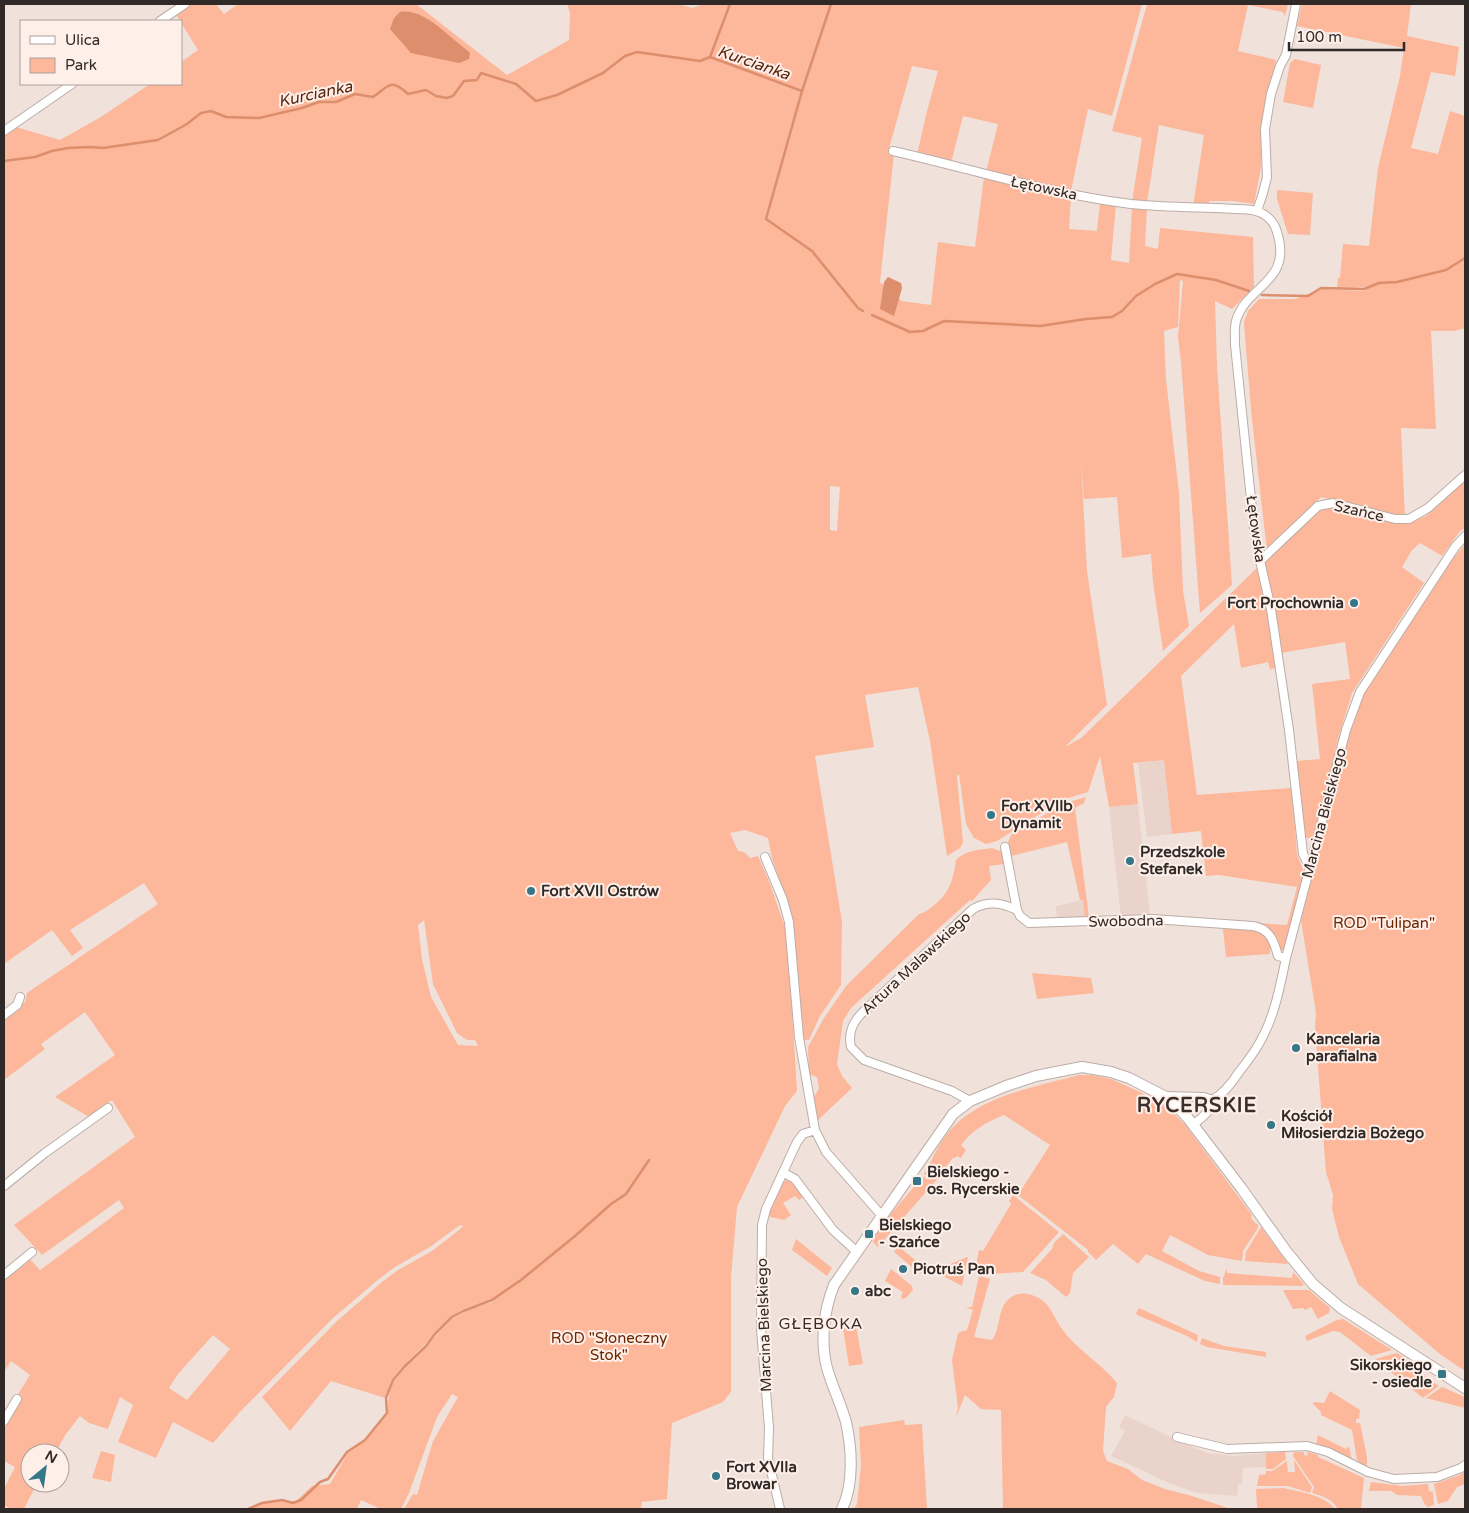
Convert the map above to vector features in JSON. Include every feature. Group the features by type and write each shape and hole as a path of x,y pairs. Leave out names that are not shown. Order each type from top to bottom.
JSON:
{"street":[{"path":"161,20 185,4"},
{"path":"1257,211 1264,193 1266,177 1265,130 1270,101 1280,66 1286,55 1296,4"},
{"path":"4,131 71,85"},
{"name":"Łętowska","path":"893,151 1005,180 1092,198 1150,206 1228,208 1257,211 1269,218 1274,224 1278,236 1280,257 1278,265 1271,277 1248,302 1236,322 1235,344 1254,528 1271,609 1286,710 1303,854 1310,867"},
{"name":"Szańce","path":"1260,561 1318,506 1333,503 1395,519 1409,518 1428,508 1465,475"},
{"name":"Marcina Bielskiego","path":"1193,1125 1209,1112 1212,1100 1220,1096 1227,1088 1262,1040 1273,1013 1354,704 1447,560 1465,536"},
{"path":"1006,847 1017,910"},
{"path":"765,857 783,900 789,922 799,1037 815,1130 826,1152 882,1216"},
{"name":"Artura Malawskiego","path":"970,1101 952,1091 864,1060 851,1047 852,1025 973,909 995,903 1007,905 1017,910"},
{"name":"Swobodna","path":"1017,910 1024,920 1034,924 1153,919 1253,926 1262,928 1269,933 1273,939 1278,956 1286,958"},
{"path":"4,1015 17,1005 20,997"},
{"path":"842,1509 846,1500 850,1473 848,1437 843,1415 827,1367 824,1326 828,1299 834,1285 856,1251 906,1183 946,1122 960,1108 970,1101 1006,1086 1036,1076 1082,1067 1111,1072 1129,1078 1164,1096 1183,1112 1242,1189 1286,1251 1313,1284 1341,1308 1465,1388"},
{"path":"1164,1096 1204,1096 1212,1100"},
{"path":"1183,1112 1185,1103 1190,1096"},
{"path":"4,1186 45,1153 108,1108"},
{"name":"Marcina Bielskiego","path":"780,1509 768,1458 769,1428 762,1355 761,1283 764,1217 800,1138 803,1134 815,1130"},
{"path":"784,1173 795,1179 833,1230 856,1251"},
{"path":"4,1275 32,1252"},
{"path":"4,1422 16,1399"},
{"path":"1177,1437 1227,1449 1307,1446 1328,1452 1368,1472 1394,1479 1437,1477 1465,1465"}],"shaded area":[{"path":"400,12 418,14 436,25 470,53 469,59 459,63 411,53 390,29 394,18"},
{"path":"888,277 901,283 902,288 894,316 880,309 884,282"},
{"path":"1164,760 1172,834 1147,837 1138,763"},
{"name":"Przedszkole Stefanek","path":"1138,804 1150,914 1121,917 1109,807"},
{"path":"1083,900 1085,918 1057,920 1056,906"},
{"path":"1125,1415 1208,1453 1234,1456 1266,1453 1266,1467 1243,1468 1242,1484 1238,1484 1237,1496 1197,1493 1169,1483 1111,1456 1125,1431 1119,1427"}],"green space":[{"name":"ROD \"Słoneczny Stok\"","path":"189,4 216,4 224,14 238,4 416,4 507,75 569,40 570,13 567,4 679,4 692,8 704,4 1142,4 1112,116 1088,109 1071,191 986,172 998,124 963,116 951,163 917,155 938,71 912,66 888,152 894,154 880,282 902,301 931,305 938,242 975,247 984,177 1071,196 1069,229 1097,231 1100,202 1116,204 1111,260 1129,263 1132,207 1147,208 1145,246 1158,249 1160,228 1253,237 1254,287 1232,309 1215,301 1217,366 1232,585 1200,613 1178,337 1183,281 1180,280 1178,327 1164,331 1166,379 1179,493 1183,591 1189,626 1163,651 1151,554 1122,558 1117,497 1084,499 1081,459 1087,571 1107,705 1065,747 1081,738 1258,567 1265,594 1277,668 1270,669 1268,662 1241,668 1234,624 1181,676 1197,795 1292,788 1297,854 1304,872 1284,950 1280,950 1277,940 1266,927 1256,923 1287,925 1297,887 1219,875 1206,876 1201,831 1172,834 1164,760 1133,763 1138,804 1109,807 1100,756 1088,792 1062,800 997,841 986,844 974,838 966,824 959,774 957,776 963,843 960,848 947,856 930,741 918,687 865,695 874,747 815,756 842,922 841,985 820,1016 809,1040 803,1040 790,912 772,858 768,838 745,830 730,833 738,851 744,852 750,858 758,856 787,933 797,1091 785,1106 737,1207 731,1277 731,1392 723,1402 672,1423 667,1499 642,1502 641,1509 404,1509 413,1494 417,1495 433,1441 458,1397 452,1394 437,1417 409,1493 401,1509 381,1509 361,1500 357,1509 252,1509 263,1502 296,1501 312,1486 330,1484 348,1453 365,1441 388,1414 390,1390 404,1368 455,1317 472,1308 493,1302 491,1299 461,1310 452,1317 392,1379 385,1398 331,1381 290,1431 262,1397 337,1321 398,1270 432,1251 459,1230 463,1226 460,1225 430,1247 395,1267 333,1318 240,1412 213,1443 173,1422 156,1458 118,1442 133,1405 120,1397 108,1429 89,1423 80,1416 61,1443 20,1443 20,1493 32,1493 24,1509 11,1509 4,1505 4,1489 15,1467 4,1461 4,1429 20,1399 17,1396 30,1375 11,1361 4,1372 4,1278 29,1258 40,1270 124,1208 119,1200 42,1255 14,1225 135,1137 112,1100 89,1117 55,1097 115,1055 85,1012 41,1044 45,1049 4,1080 4,1018 25,1002 27,993 158,904 144,883 70,930 83,948 72,956 52,930 4,964 4,137 16,127 60,140 101,117 149,85 182,85 182,61 198,50 182,24 182,20 179,20 175,13","holes":["830,486 840,487 837,531 830,530","424,920 433,984 457,1033 467,1040 475,1040 478,1046 458,1045 431,997 422,959 418,925","213,1335 230,1349 187,1400 169,1388 178,1374"]},
{"path":"1147,4 1288,4 1285,16 1283,12 1248,5 1238,51 1276,60 1261,138 1261,168 1254,204 1233,201 1209,201 1209,206 1193,206 1204,135 1159,125 1147,203 1132,202 1142,138 1112,131"},
{"path":"1302,4 1411,4 1407,36 1459,47 1455,76 1431,72 1411,148 1438,154 1450,111 1465,116 1465,328 1455,331 1431,331 1436,429 1401,428 1405,518 1321,497 1267,551 1251,410 1244,322 1248,311 1259,299 1295,299 1321,289 1365,291 1365,287 1337,288 1338,278 1340,278 1343,244 1369,246 1378,168 1400,76 1404,48 1297,26"},
{"path":"1295,59 1321,65 1313,108 1283,102 1290,63"},
{"path":"1277,190 1313,193 1310,235 1288,234 1277,199"},
{"path":"1465,480 1465,528 1460,531 1442,556 1420,543 1412,550 1402,567 1424,583 1352,693 1337,742 1331,777 1315,835 1309,839 1304,835 1296,761 1320,759 1312,684 1350,679 1345,642 1281,653 1264,559 1321,508 1334,506 1390,521 1411,522 1426,516"},
{"name":"ROD \"Tulipan\"","path":"1465,544 1465,1371 1441,1355 1358,1284 1339,1237 1332,1209 1333,1195 1326,1172 1315,1027 1316,1013 1301,920 1347,737 1359,704 1438,577"},
{"path":"1086,797 1084,803 1075,808 1089,918 1085,918 1083,900 1080,900 1067,842 1011,856 1008,842 1011,835 1062,804"},
{"path":"992,848 1003,852 1004,864 989,866 991,880 972,901 970,900 851,1008 843,1021 837,1064 842,1076 852,1088 817,1121 813,1098 819,1089 817,1077 809,1074 808,1047 824,1018 846,986 919,914 939,901 947,891 952,880 956,860 968,852"},
{"path":"1243,928 1262,933 1270,943 1270,954 1226,957 1223,929"},
{"path":"1032,973 1091,978 1094,993 1037,999"},
{"path":"1079,1075 1092,1075 1111,1079 1168,1107 1186,1126 1252,1215 1251,1218 1258,1224 1258,1228 1243,1251 1242,1261 1208,1255 1170,1235 1162,1251 1199,1271 1220,1277 1220,1284 1205,1281 1146,1254 1138,1264 1113,1244 1096,1260 1088,1250 1018,1195 1050,1145 1004,1115 970,1135 961,1145 966,1150 961,1158 957,1156 953,1158 940,1174 937,1172 927,1176 924,1174 940,1143 947,1134 959,1121 974,1110 1026,1089"},
{"path":"937,1175 939,1177 878,1247 873,1242 889,1216 922,1176 927,1179"},
{"path":"790,1180 805,1196 799,1200 795,1196 783,1203 791,1215 784,1220 770,1217 768,1212 781,1184 784,1181"},
{"path":"1013,1195 1059,1232 1023,1272 990,1274 975,1270 979,1250 983,1251 1011,1204 1009,1201"},
{"path":"1261,1227 1288,1264 1245,1261 1246,1252"},
{"path":"1063,1234 1089,1257 1073,1273 1070,1293 1066,1297 1046,1280 1030,1273"},
{"path":"796,1239 832,1268 827,1276 792,1250"},
{"path":"898,1246 926,1269 923,1273 918,1272 894,1252"},
{"path":"968,1257 962,1286 935,1272 943,1267"},
{"path":"1227,1268 1227,1273 1292,1278 1293,1272 1304,1284 1302,1286 1223,1285 1223,1278"},
{"path":"891,1269 912,1286 913,1290 906,1298 902,1299 903,1292 885,1281"},
{"path":"979,1276 990,1279 974,1337 992,1340 1006,1302 1017,1294 1032,1295 1047,1304 1068,1337 1117,1383 1114,1397 1106,1407 1103,1451 1107,1461 1128,1469 1142,1480 1165,1489 1231,1509 1003,1509 1001,1410 981,1409 965,1395 956,1418 958,1408 952,1360 958,1333 967,1330 973,1310 966,1307 972,1307"},
{"path":"1283,1290 1309,1290 1330,1308 1329,1313 1318,1319 1311,1307 1305,1310 1303,1308 1293,1309"},
{"path":"1139,1308 1198,1335 1197,1342 1137,1315 1136,1313"},
{"path":"1343,1319 1392,1350 1371,1356 1340,1332 1333,1331 1307,1341 1305,1336 1337,1320"},
{"path":"856,1326 863,1364 849,1366 843,1328"},
{"path":"1202,1338 1224,1346 1266,1352 1266,1357 1207,1347 1200,1344"},
{"path":"1397,1353 1439,1386 1423,1398 1375,1359"},
{"path":"1442,1387 1465,1397 1465,1408 1426,1398"},
{"path":"1330,1391 1360,1410 1359,1419 1356,1419 1356,1423 1360,1423 1367,1457 1367,1469 1357,1460 1352,1430 1321,1415 1321,1412 1313,1404 1314,1402 1324,1403"},
{"path":"904,1420 905,1425 922,1424 927,1509 854,1509 857,1504 861,1466 859,1427"},
{"path":"1318,1435 1346,1449 1349,1446 1352,1460 1316,1445"},
{"path":"101,1451 115,1455 111,1482 92,1478"},
{"path":"1285,1452 1286,1459 1273,1469 1266,1469 1266,1453"},
{"path":"1294,1452 1304,1452 1304,1455 1307,1456 1308,1452 1318,1455 1318,1457 1364,1478 1361,1509 1338,1509 1327,1498 1312,1493 1314,1487 1293,1456"},
{"path":"1294,1460 1312,1487 1310,1493 1288,1486 1257,1486 1259,1475 1266,1474 1266,1471 1272,1471 1287,1461 1288,1472 1295,1472"},
{"path":"1465,1472 1465,1484 1457,1487 1448,1501 1438,1504 1434,1484"},
{"path":"1371,1482 1403,1486 1428,1484 1429,1491 1433,1492 1434,1505 1428,1507 1425,1505 1421,1496 1397,1495 1391,1491 1369,1491"},
{"path":"1283,1488 1319,1497 1331,1504 1335,1509 1260,1509 1257,1507 1256,1489"}],"waterway":[{"path":"710,57 730,4"},
{"name":"Kurcianka","path":"4,161 35,157 68,148 103,148 158,140 187,124 201,113 211,111 226,117 259,118 319,102 336,102 355,94 373,97 389,85 397,86 408,94 426,90 436,96 447,98 453,96 464,81 477,80 481,73 516,84 536,101 557,95 603,73 625,56 637,52 700,61 710,57 802,91 831,4"},
{"path":"802,91 766,219 812,251 858,308 863,311"},
{"path":"1262,295 1308,296 1321,288 1364,289 1379,283 1397,282 1446,270 1465,258"},
{"path":"872,315 910,332 923,331 944,321 1040,326 1112,317 1122,311 1136,296 1155,284 1177,274 1216,280 1249,291"},
{"path":"248,1509 262,1503 282,1500 293,1503 301,1500 320,1482 328,1479 347,1452 365,1440 387,1413 386,1398 393,1380 452,1317 492,1300 521,1280 611,1204 626,1194 649,1160"}],"place":[{"name":"Fort Prochownia","path":"1354,603"},
{"name":"Fort XVIIb Dynamit","path":"991,815"},
{"name":"Przedszkole Stefanek","path":"1130,861"},
{"name":"Fort XVII Ostrów","path":"531,891"},
{"name":"Kancelaria parafialna","path":"1296,1048"},
{"name":"Kościół Miłosierdzia Bożego","path":"1271,1125"},
{"name":"Bielskiego - os. Rycerskie","path":"917,1181"},
{"name":"Bielskiego - Szańce","path":"869,1234"},
{"name":"Piotruś Pan","path":"903,1269"},
{"name":"abc","path":"855,1291"},
{"name":"Sikorskiego - osiedle","path":"1442,1374"},
{"name":"Fort XVIIa Browar","path":"716,1476"}],"district":[{"name":"RYCERSKIE","path":"1197,1105"},
{"name":"GŁĘBOKA","path":"821,1323"}]}
